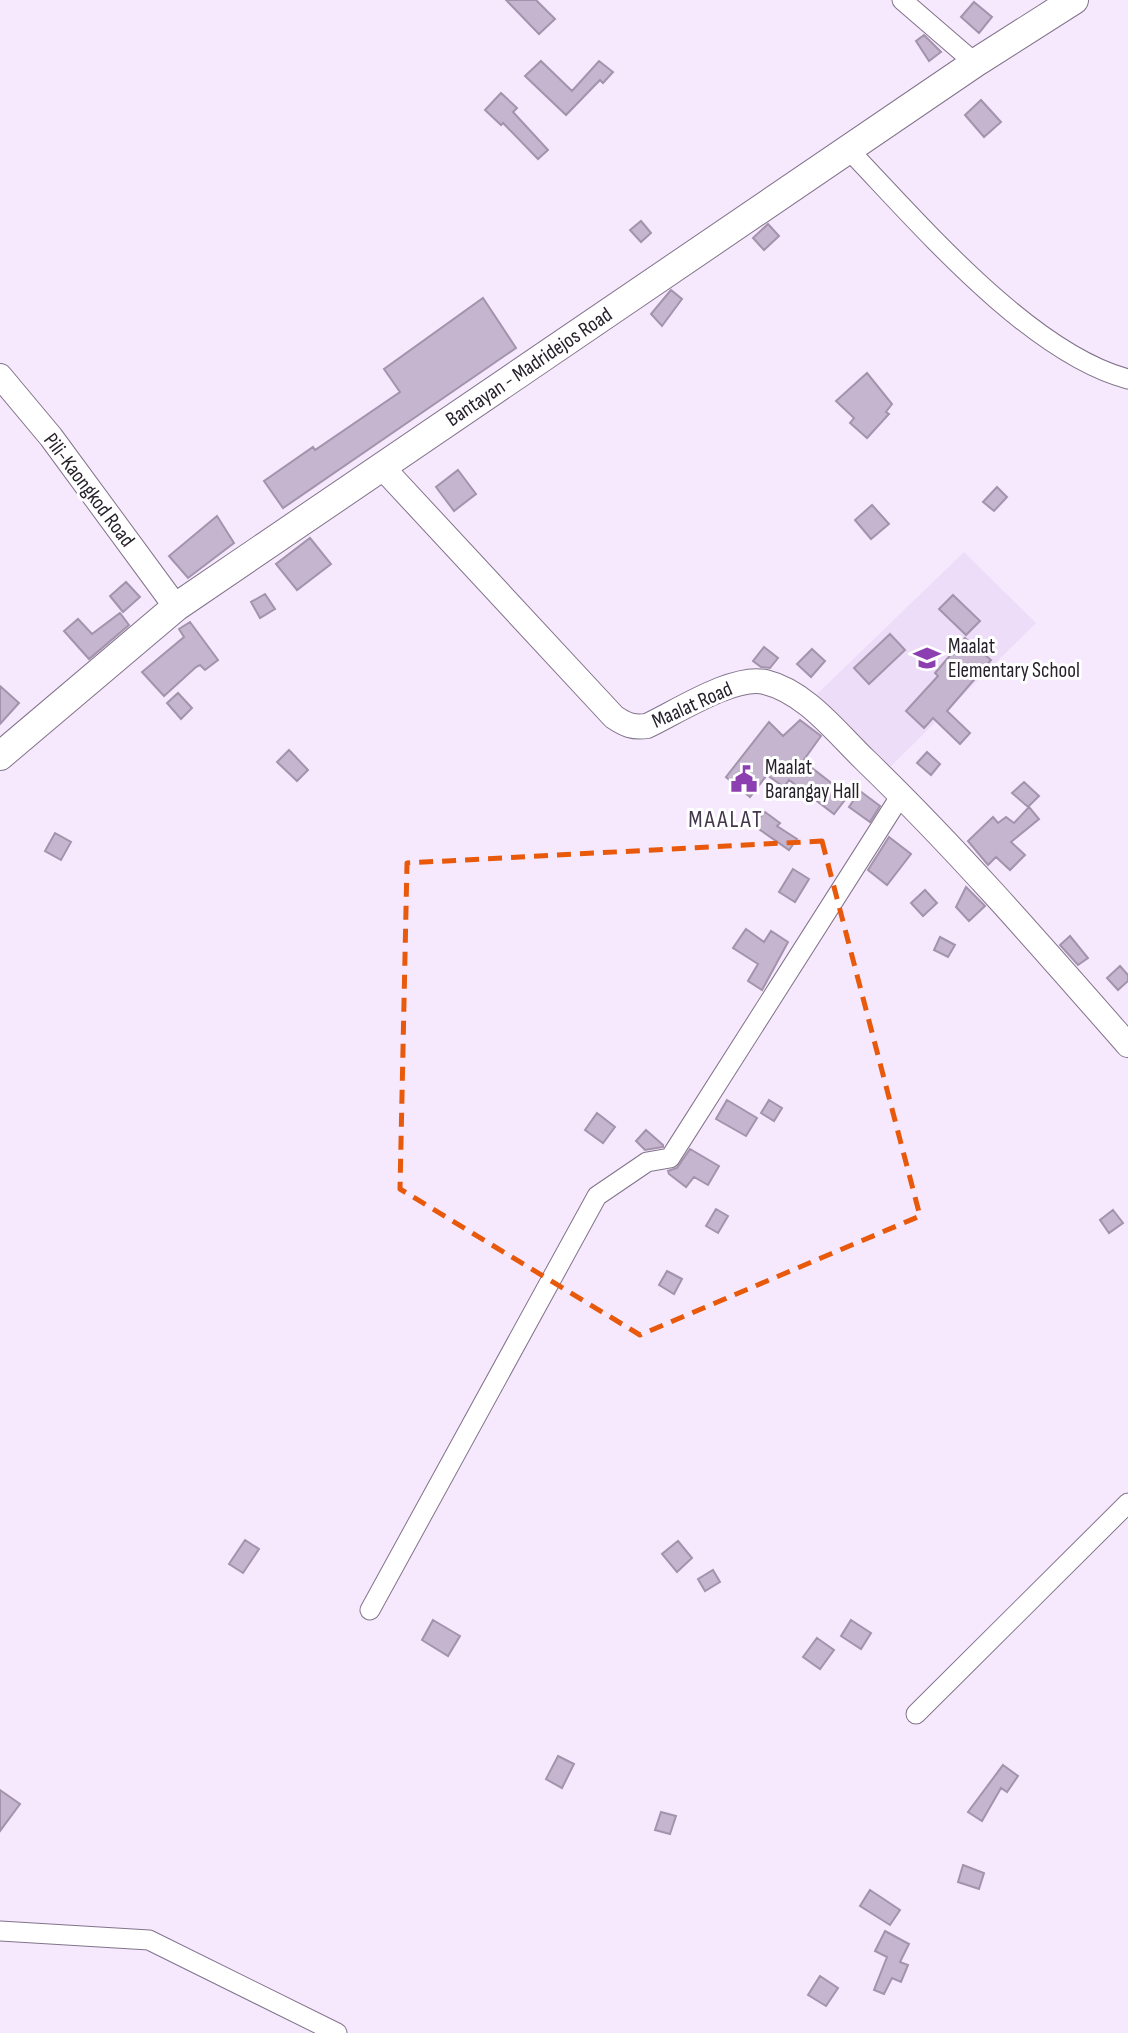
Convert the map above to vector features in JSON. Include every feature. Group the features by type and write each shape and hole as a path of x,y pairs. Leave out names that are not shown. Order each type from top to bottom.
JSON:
{"main road":[{"name":"Bantayan - Madridejos Road","path":"0,756 176,607 975,63 1074,0"}],"street":[{"path":"902,0 975,63"},
{"path":"848,149 961,268 1043,335 1101,372 1128,379"},
{"name":"Pili-Kaongkod Road","path":"0,376 51,437 176,607"},
{"name":"Maalat Road","path":"382,467 614,717 625,724 647,726 732,685 764,682 807,704 901,795 1025,927 1128,1045"},
{"path":"370,1609 597,1196 647,1162 670,1158 901,795"},
{"path":"916,1714 1128,1503"},
{"path":"0,1931 149,1940 337,2033"}],"highlighted area":[{"path":"822,841 920,1216 640,1335 400,1189 407,863"}],"shaded area":[{"name":"Maalat Elementary School","path":"964,552 1036,623 887,770 817,694"}],"building":[{"path":"506,0 536,0 555,19 539,34"},
{"path":"974,2 992,17 979,33 961,17"},
{"path":"924,35 941,52 929,61 916,41"},
{"path":"541,61 572,91 599,61 613,72 603,83 600,80 566,115 525,76"},
{"path":"501,93 517,108 513,112 548,150 538,159 503,123 501,125 485,110"},
{"path":"981,100 1001,122 984,137 965,115"},
{"path":"641,221 651,233 641,242 630,230"},
{"path":"768,224 779,236 764,250 753,238"},
{"path":"671,290 682,299 662,326 651,314"},
{"path":"483,298 516,348 283,508 264,481 400,392 384,369"},
{"path":"867,373 892,404 886,412 889,414 867,438 850,423 854,418 836,401"},
{"path":"458,470 476,494 454,511 436,487"},
{"path":"997,487 1007,497 994,511 983,502"},
{"path":"872,505 889,524 871,539 855,520"},
{"path":"217,516 234,543 188,578 169,556"},
{"path":"310,538 331,564 297,590 276,564"},
{"path":"126,582 140,597 123,612 110,596"},
{"path":"265,594 275,609 260,618 251,602"},
{"path":"953,595 980,621 966,635 939,609"},
{"path":"120,613 129,625 89,659 64,631 78,619 92,634"},
{"path":"190,622 218,660 205,670 200,665 196,667 164,696 142,672 184,637 179,629"},
{"path":"890,634 905,650 869,684 854,668"},
{"path":"965,638 991,660 947,711 970,733 960,744 933,718 924,728 906,711 938,676 935,673"},
{"path":"764,647 778,658 770,668 761,667 753,661"},
{"path":"812,649 825,661 811,677 797,664"},
{"path":"0,686 19,703 0,724"},
{"path":"178,693 192,708 181,719 167,703"},
{"path":"800,720 821,736 803,761 848,796 834,814 789,780 784,787 767,775 750,797 726,777 769,722 783,736"},
{"path":"289,750 308,770 297,781 277,762"},
{"path":"927,752 940,764 931,775 917,763"},
{"path":"1024,782 1039,796 1028,807 1012,793"},
{"path":"860,791 880,806 870,822 849,807"},
{"path":"1029,807 1039,819 1011,842 1025,855 1010,870 996,857 988,865 968,841 993,817 998,823 1006,817 1014,823"},
{"path":"765,812 780,823 777,826 797,839 789,850 753,825"},
{"path":"55,833 71,842 61,860 45,851"},
{"path":"889,837 911,854 887,885 868,870"},
{"path":"793,869 809,879 795,902 779,892"},
{"path":"966,887 985,906 969,921 956,907"},
{"path":"925,890 937,903 923,916 911,903"},
{"path":"746,929 764,942 771,931 788,942 762,990 748,981 758,964 733,948"},
{"path":"1070,936 1088,958 1078,965 1060,945"},
{"path":"940,937 955,945 948,957 934,950"},
{"path":"1120,966 1128,975 1128,981 1118,990 1107,978"},
{"path":"727,1100 757,1118 746,1136 716,1119"},
{"path":"769,1100 782,1108 774,1121 761,1113"},
{"path":"597,1113 615,1127 603,1143 585,1130"},
{"path":"646,1130 663,1147 645,1150 636,1141"},
{"path":"690,1149 719,1166 708,1185 694,1177 686,1187 669,1174 668,1171 677,1168"},
{"path":"716,1209 728,1216 718,1233 706,1226"},
{"path":"1113,1210 1123,1223 1109,1233 1100,1220"},
{"path":"667,1271 682,1279 674,1294 659,1285"},
{"path":"245,1540 259,1549 243,1573 229,1564"},
{"path":"678,1541 692,1558 677,1572 662,1554"},
{"path":"713,1570 720,1582 705,1591 698,1579"},
{"path":"433,1620 460,1636 448,1656 422,1640"},
{"path":"851,1620 871,1633 861,1649 841,1636"},
{"path":"817,1638 834,1650 820,1669 803,1657"},
{"path":"558,1756 574,1764 562,1788 546,1779"},
{"path":"1003,1765 1018,1776 1007,1792 1001,1788 982,1821 968,1812"},
{"path":"0,1790 20,1804 0,1831"},
{"path":"661,1812 676,1816 670,1834 655,1830"},
{"path":"963,1865 984,1873 979,1889 958,1882"},
{"path":"870,1890 900,1910 890,1925 860,1906"},
{"path":"885,1931 909,1944 900,1962 908,1965 901,1982 892,1978 884,1994 874,1990 887,1957 875,1951"},
{"path":"820,1976 838,1988 826,2006 808,1995"}],"place":[{"name":"Maalat Elementary School","path":"927,658"},
{"name":"Maalat Barangay Hall","path":"744,779"}],"district":[{"name":"MAALAT","path":"726,819"}]}
